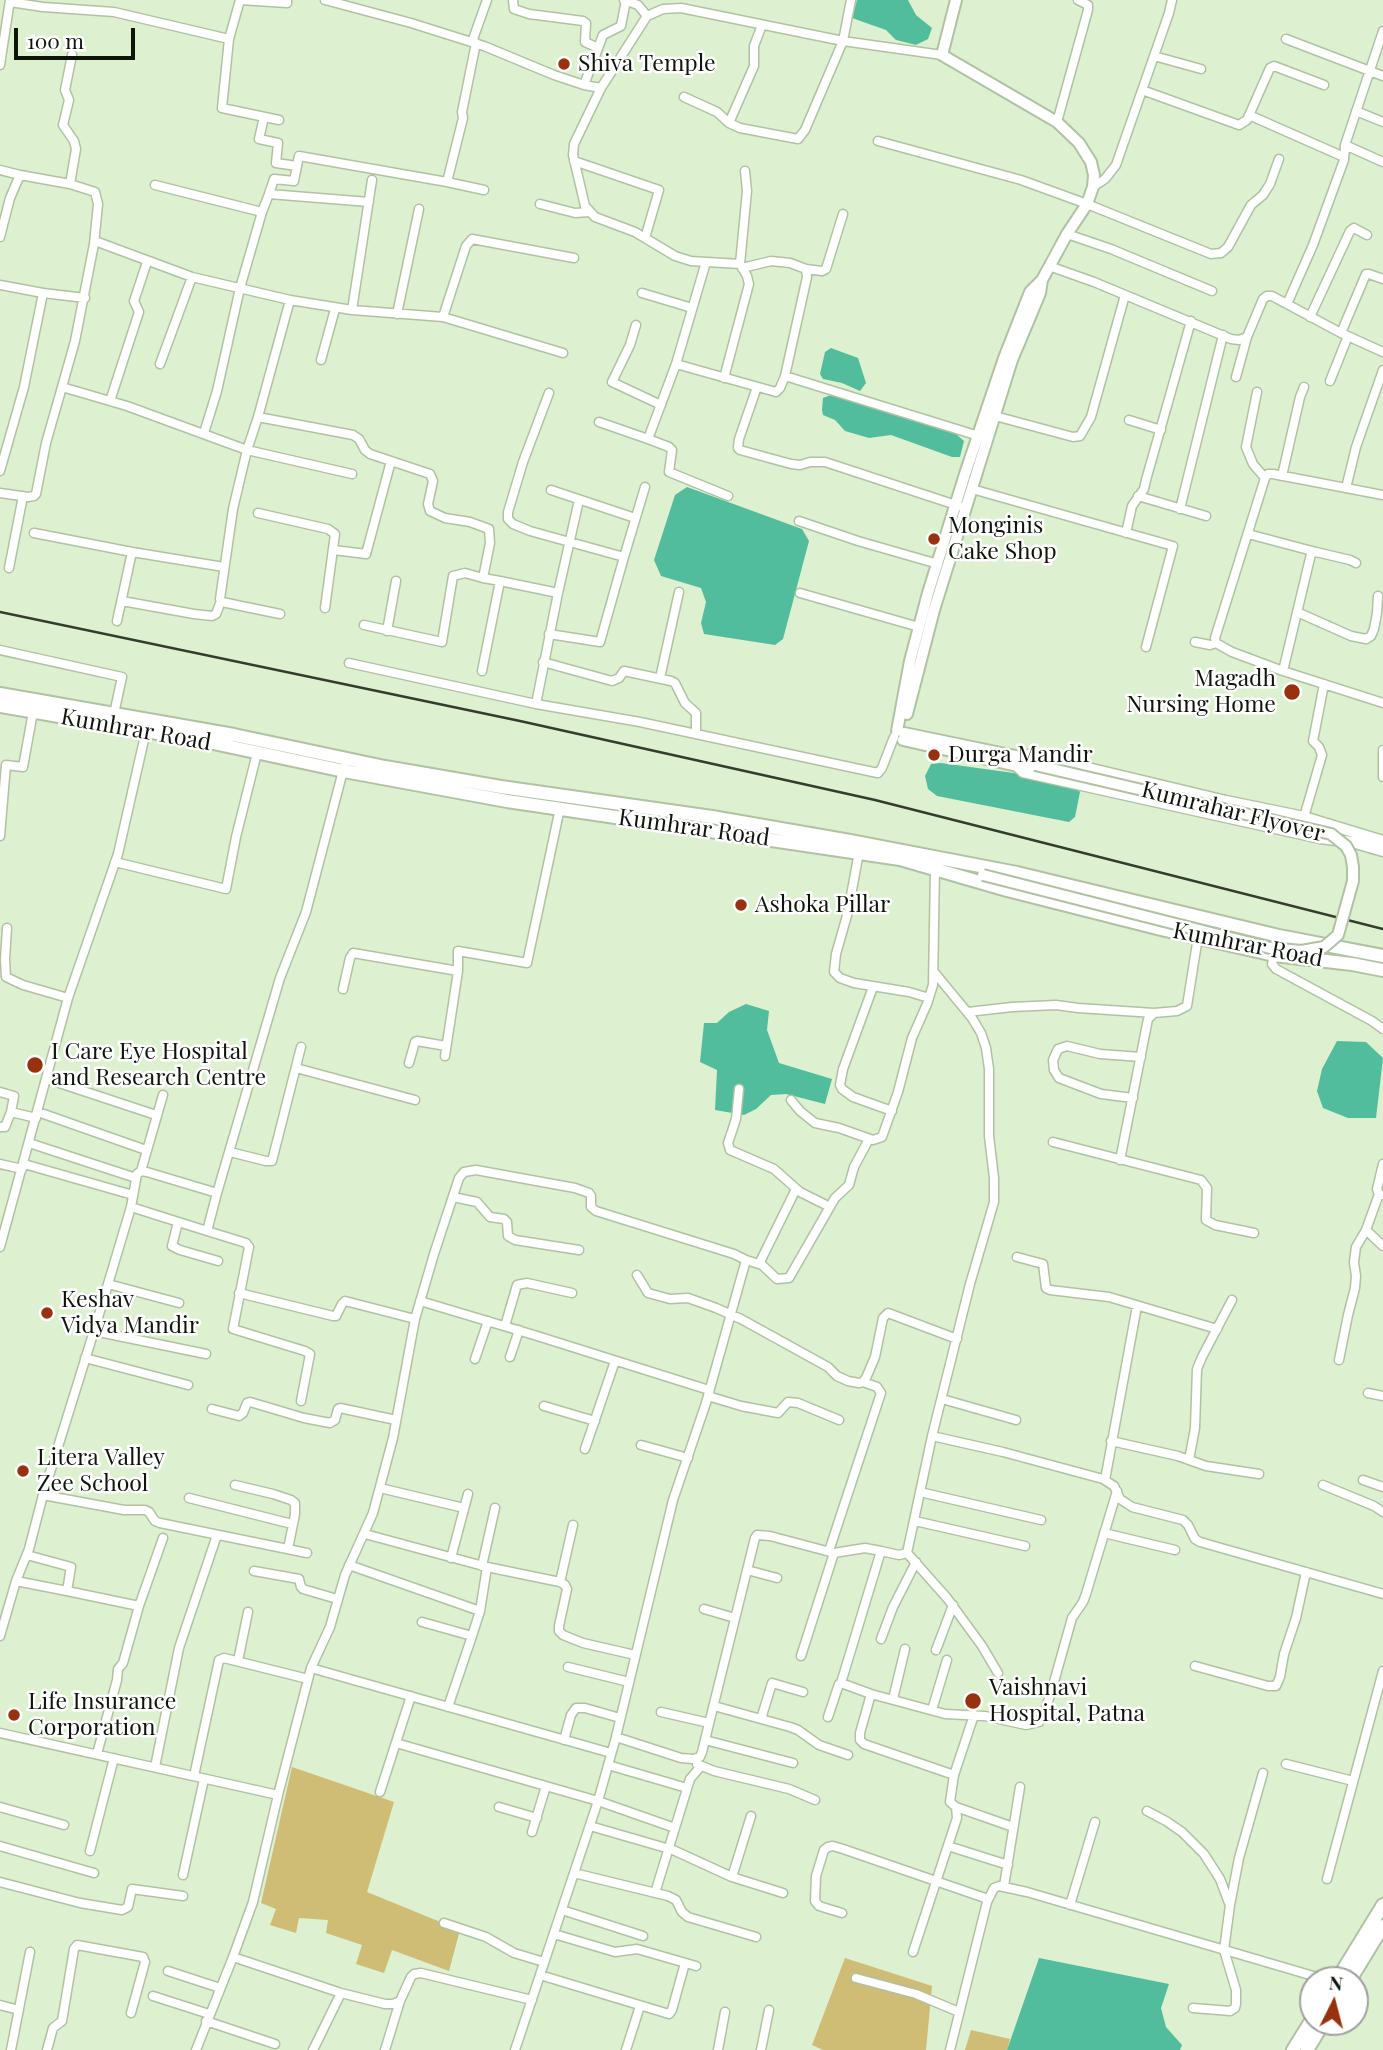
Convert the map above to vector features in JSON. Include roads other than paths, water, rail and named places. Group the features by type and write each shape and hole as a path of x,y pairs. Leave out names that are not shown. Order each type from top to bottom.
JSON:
{"highway":[{"name":"Kumhrar Road","path":"0,694 114,714 507,800 560,808 601,807 712,817 850,841 1198,937 1274,955 1383,970"},
{"name":"Kumhrar Road","path":"0,706 146,731 233,741 257,753 501,787 935,868 1017,873 1279,936 1383,956"},
{"path":"1337,962 1346,948"},
{"path":"1345,1966 1383,1905"},
{"path":"1359,1966 1383,1926"}],"main road":[{"path":"900,734 910,661 938,564 983,437 995,416 1012,360 1040,293 1042,280 1087,204 1094,175 1091,162 1079,143 1057,122 942,55 956,0"},
{"path":"900,734 960,507 972,489 1004,358 1030,292 1042,280"},
{"name":"Kumrahar Flyover","path":"900,734 1331,834 1346,846 1353,867 1353,881 1338,935 1324,947 1301,951 1270,948 958,869"}],"street":[{"path":"279,120 222,108 229,39 240,0 287,3 287,0"},
{"path":"325,0 474,43 554,75 601,88"},
{"path":"447,182 463,118 474,43 487,0"},
{"path":"513,0 514,9 529,14 583,21 586,23 585,42 598,48"},
{"path":"584,85 603,35 621,26 625,0 638,5 648,16"},
{"path":"684,97 722,115 729,122 754,132 798,139 805,130 843,41 851,0"},
{"path":"1057,122 1088,10 1088,5 1078,0"},
{"path":"1093,187 1116,165 1171,0"},
{"path":"0,65 10,1 43,7 114,12 229,39"},
{"path":"843,214 827,269 822,271 771,261 741,266 691,261 676,256 635,232 594,217 585,206 574,161 574,145 601,88 648,16 681,4 762,25 843,41 942,55"},
{"path":"729,122 754,66 754,46 762,25"},
{"path":"1287,304 1313,245 1344,157 1345,145 1370,70 1381,46 1383,31"},
{"path":"1286,39 1383,76"},
{"path":"70,184 76,149 63,125 69,100 65,90 72,55"},
{"path":"1154,56 1201,69"},
{"path":"1142,90 1231,124 1243,124 1268,71 1274,66 1324,85"},
{"path":"1356,111 1383,122"},
{"path":"1249,115 1344,157"},
{"path":"264,117 259,139 278,143 276,163 296,166"},
{"path":"878,141 1021,180 1215,255 1225,251 1233,241 1251,205 1260,199 1270,184 1279,159"},
{"path":"1345,145 1383,162"},
{"path":"204,433 218,391 240,288 262,212 274,179 293,181 299,156 484,190"},
{"path":"574,161 659,190 645,239"},
{"path":"0,170 70,184 95,192 99,204 85,298 46,443 36,494 32,497 0,492"},
{"path":"724,378 749,284 741,266 747,191 745,171"},
{"path":"0,237 10,198 20,175"},
{"path":"352,310 372,180"},
{"path":"155,185 262,212"},
{"path":"269,194 369,202"},
{"path":"540,204 575,213 589,212"},
{"path":"397,314 419,209"},
{"path":"1310,317 1350,231 1354,229 1367,235"},
{"path":"1067,234 1144,262 1212,291"},
{"path":"443,317 466,246 472,239 574,258"},
{"path":"95,241 147,262 192,276 290,300 335,309 443,317 563,353"},
{"path":"110,401 139,312 134,301 147,262"},
{"path":"648,439 676,364 706,262"},
{"path":"1049,266 1223,335 1239,340 1247,337"},
{"path":"676,364 776,392 785,376 807,277 806,269"},
{"path":"1330,382 1366,274 1383,279"},
{"path":"160,364 192,276"},
{"path":"0,285 85,298"},
{"path":"0,471 24,387 43,293"},
{"path":"642,293 692,308"},
{"path":"995,416 1073,437 1080,436 1091,417 1125,295"},
{"path":"1236,377 1252,321 1267,296 1277,298 1345,335 1383,352"},
{"path":"122,601 194,614 216,614 233,509 290,300"},
{"path":"321,360 335,309"},
{"path":"1126,533 1132,506 1146,480 1191,321"},
{"path":"636,325 630,345 612,382 662,405"},
{"path":"1180,509 1223,335"},
{"path":"1346,488 1356,447 1383,370"},
{"path":"785,376 983,437"},
{"path":"62,387 204,433 247,450 352,474"},
{"path":"757,387 739,439 740,450 791,464 825,463 960,507"},
{"path":"1282,475 1304,387"},
{"path":"1257,392 1246,447 1253,464 1265,478"},
{"path":"548,393 523,462 508,519 521,528 624,556"},
{"path":"258,417 353,435 370,454 430,474 433,481 428,504 430,511 445,518 470,522 489,529 490,543 483,578"},
{"path":"1129,420 1161,430"},
{"path":"599,422 669,447 672,450 669,472 728,496"},
{"path":"334,550 366,554 391,461"},
{"path":"1216,643 1220,620 1268,474 1383,495"},
{"path":"550,634 600,642 645,487"},
{"path":"972,489 1173,546 1146,646"},
{"path":"551,490 635,518"},
{"path":"9,568 23,496"},
{"path":"1138,496 1206,516"},
{"path":"536,704 579,500"},
{"path":"258,513 332,530 335,534 325,608"},
{"path":"799,521 938,564"},
{"path":"34,533 224,567"},
{"path":"1248,534 1356,563"},
{"path":"117,621 132,552"},
{"path":"1283,671 1310,557 1316,552"},
{"path":"364,625 442,642 453,576 465,573 558,593"},
{"path":"387,631 396,580"},
{"path":"482,671 500,581"},
{"path":"660,677 679,592"},
{"path":"800,593 919,627"},
{"path":"1297,612 1350,636 1366,639 1374,629 1378,596"},
{"path":"220,601 280,614"},
{"path":"1195,642 1210,645 1216,643 1232,652 1283,671 1383,702"},
{"path":"0,650 122,677 114,714"},
{"path":"544,662 612,681 625,671 660,677 676,683 685,703 696,713 696,734"},
{"path":"349,663 536,704 878,772 900,734"},
{"path":"1304,817 1322,755 1313,741 1324,684"},
{"path":"0,836 6,765 23,767 33,712"},
{"path":"0,1247 68,998 115,862 146,731"},
{"path":"1383,750 1383,777"},
{"path":"115,862 226,889 257,753"},
{"path":"1383,841 1304,817 1028,755 1023,772 1320,838 1352,842 1383,851"},
{"path":"207,1231 280,978 306,912 345,765"},
{"path":"445,1056 458,971 458,951 527,963 560,808"},
{"path":"859,852 834,972 840,978 929,998"},
{"path":"790,1100 815,1123 869,1139 882,1137 912,1038 933,985 935,868"},
{"path":"7,928 2,959 6,977 23,985 68,998"},
{"path":"968,1012 1056,1005 1154,1013 1177,1011 1186,1006 1198,937"},
{"path":"343,989 353,953 458,971"},
{"path":"1274,955 1272,964 1276,969 1383,1029"},
{"path":"908,1553 932,1436 995,1194 989,1144 988,1058 981,1033 968,1012 934,972"},
{"path":"873,987 843,1069 840,1085 842,1090 853,1097 892,1111"},
{"path":"1120,1160 1148,1020 1154,1013"},
{"path":"409,1063 417,1041 446,1046"},
{"path":"1133,1098 1101,1094 1059,1078 1054,1070 1053,1060 1058,1049 1067,1046 1100,1054 1142,1057"},
{"path":"230,1153 272,1161 302,1047"},
{"path":"296,1068 415,1100"},
{"path":"47,1079 156,1115"},
{"path":"739,1089 736,1119 728,1146 730,1150 774,1169 796,1189 830,1207"},
{"path":"0,1092 14,1096 6,1125 0,1127"},
{"path":"0,1636 16,1581 27,1555 163,1095"},
{"path":"10,1112 37,1115 146,1150"},
{"path":"196,2050 253,1902 311,1668 330,1627 349,1565 365,1534 380,1488 415,1319 459,1178 470,1170 499,1173 589,1193 591,1207 596,1212 734,1254 759,1264 777,1279 789,1278 830,1207 849,1185 869,1139"},
{"path":"1053,1142 1201,1180 1207,1188 1206,1220 1215,1225 1254,1233"},
{"path":"29,1143 139,1175 218,1193"},
{"path":"0,1164 23,1166 133,1195"},
{"path":"1339,1360 1355,1288 1354,1255 1381,1194 1378,1182 1383,1164"},
{"path":"759,1264 796,1189"},
{"path":"453,1197 477,1202 490,1217 504,1219 507,1222 508,1236 515,1240 579,1250"},
{"path":"131,1207 248,1244 233,1329 310,1354 301,1401"},
{"path":"178,1222 172,1246 219,1261"},
{"path":"1366,1230 1383,1246"},
{"path":"1017,1257 1043,1264 1046,1288 1050,1290 1103,1296 1217,1329"},
{"path":"515,2050 598,1801 673,1500 709,1393 746,1260"},
{"path":"637,1275 648,1293 670,1299 688,1298 730,1314 828,1367 842,1379 863,1382 877,1387 881,1392 801,1656"},
{"path":"505,1326 517,1285 527,1283 572,1293"},
{"path":"108,1284 179,1303"},
{"path":"239,1293 333,1316 336,1316 345,1301 415,1319"},
{"path":"1189,1460 1195,1428 1197,1369 1232,1300"},
{"path":"420,1301 615,1361 741,1406 778,1412 788,1402 798,1403 839,1420"},
{"path":"1105,1480 1137,1306"},
{"path":"863,1382 872,1365 883,1318 888,1313 957,1339"},
{"path":"475,1359 488,1321"},
{"path":"510,1357 519,1330"},
{"path":"94,1331 206,1354"},
{"path":"85,1358 188,1385"},
{"path":"585,1449 615,1361"},
{"path":"1368,1393 1383,1396"},
{"path":"942,1399 1016,1420"},
{"path":"212,1409 241,1416 250,1402 330,1423 335,1420 340,1408 396,1420"},
{"path":"544,1406 595,1421"},
{"path":"932,1436 1105,1480 1114,1486 1120,1499 1132,1507 1183,1520 1195,1539 1200,1542 1383,1594"},
{"path":"1111,1441 1206,1466 1259,1474"},
{"path":"641,1445 688,1458"},
{"path":"1363,1480 1383,1487"},
{"path":"1323,1485 1383,1512"},
{"path":"235,1486 291,1500 296,1507 288,1549"},
{"path":"380,1488 464,1508"},
{"path":"841,1683 945,1714 974,1714 1026,1725 1039,1722 1052,1689 1072,1618 1083,1602 1117,1491"},
{"path":"920,1492 1041,1520"},
{"path":"452,1558 468,1494"},
{"path":"43,1495 115,1509 145,1510 160,1523 307,1553"},
{"path":"189,1498 292,1524"},
{"path":"448,1707 480,1611 484,1566 495,1508"},
{"path":"915,1521 1025,1546"},
{"path":"560,1582 573,1525"},
{"path":"1104,1533 1175,1550"},
{"path":"365,1534 484,1566 560,1582 567,1589 559,1631 583,1643 635,1655"},
{"path":"155,1767 179,1648 217,1535"},
{"path":"616,1737 681,1758 693,1759 702,1752 757,1535 831,1552 865,1548 899,1555 908,1553"},
{"path":"97,1754 118,1669 123,1663 139,1606 163,1538"},
{"path":"828,1717 881,1551"},
{"path":"908,1553 953,1605 998,1672"},
{"path":"27,1555 71,1567 67,1591"},
{"path":"881,1639 893,1607 916,1562"},
{"path":"349,1565 480,1611"},
{"path":"747,1570 777,1578"},
{"path":"254,1571 299,1579 303,1589 337,1600"},
{"path":"1195,1666 1276,1686 1306,1572"},
{"path":"16,1581 139,1606"},
{"path":"936,1650 953,1605"},
{"path":"704,1609 735,1618"},
{"path":"238,1661 248,1612"},
{"path":"422,1622 472,1636"},
{"path":"893,1699 905,1649"},
{"path":"194,1776 219,1660 224,1658 308,1679"},
{"path":"932,1710 947,1660"},
{"path":"568,1667 629,1682"},
{"path":"311,1668 611,1753"},
{"path":"1327,1879 1383,1671"},
{"path":"761,1719 772,1683 803,1692"},
{"path":"871,1694 860,1733 860,1740 864,1744 954,1776"},
{"path":"380,1792 411,1696"},
{"path":"714,1706 798,1730 819,1745 848,1755"},
{"path":"564,1741 571,1715 576,1708 620,1718"},
{"path":"661,1712 709,1723"},
{"path":"974,1714 954,1776 950,1802 956,1807 1013,1826"},
{"path":"0,1733 278,1795"},
{"path":"705,1740 793,1763"},
{"path":"396,1744 598,1801 675,1828"},
{"path":"90,1851 114,1758"},
{"path":"693,1759 701,1766 750,1781 789,1789 815,1800"},
{"path":"1286,1764 1353,1781"},
{"path":"608,1765 687,1788"},
{"path":"655,1893 687,1788 694,1772 701,1766"},
{"path":"1193,2008 1222,2011 1235,2008 1236,1990 1224,1950 1239,1858 1263,1773"},
{"path":"183,1875 204,1779"},
{"path":"532,1832 546,1786"},
{"path":"1004,1886 1020,1787"},
{"path":"0,1807 64,1825"},
{"path":"499,1807 537,1818"},
{"path":"913,1952 957,1818 956,1807"},
{"path":"1147,1811 1182,1832 1204,1854 1220,1879 1230,1905"},
{"path":"732,1877 751,1816"},
{"path":"1070,1905 1095,1822"},
{"path":"590,1826 668,1849 732,1877 783,1893"},
{"path":"0,1846 94,1873"},
{"path":"842,1913 819,1906 815,1901 816,1876 824,1850 833,1846 988,1899"},
{"path":"948,1846 1008,1865"},
{"path":"574,1873 676,1900 688,1917 757,1937"},
{"path":"0,1882 80,1903 122,1910 128,1907 131,1891 135,1888 183,1896"},
{"path":"950,2050 988,1899 994,1888 1004,1886 1299,1972"},
{"path":"562,1910 643,1936"},
{"path":"444,1923 486,1937 514,1953 544,1962"},
{"path":"554,1934 615,1952 637,1949 696,1966"},
{"path":"47,2050 52,2028 62,2021 74,1949 77,1945 143,1957 145,1962 131,2013"},
{"path":"11,2050 30,1952"},
{"path":"233,1957 341,1993 385,2004 400,2001"},
{"path":"540,1975 665,2014 671,2012 685,1963"},
{"path":"168,1971 220,1988"},
{"path":"384,2050 400,2001 414,1974 421,1973 533,2000"},
{"path":"856,1978 916,1993 959,2012"},
{"path":"313,2050 341,1993"},
{"path":"153,1996 275,2044"},
{"path":"0,2005 19,2010"},
{"path":"626,2050 640,2006"},
{"path":"761,2050 769,2010"},
{"path":"718,2050 725,2012"}],"railway":[{"path":"0,612 520,721 875,800 1383,929"}],"place":[{"name":"Shiva Temple","path":"564,64"},
{"name":"Monginis Cake Shop","path":"934,539"},
{"name":"Magadh Nursing Home","path":"1292,692"},
{"name":"Durga Mandir","path":"934,755"},
{"name":"Ashoka Pillar","path":"741,905"},
{"name":"I Care Eye Hospital and Research Centre","path":"35,1065"},
{"name":"Keshav Vidya Mandir","path":"47,1313"},
{"name":"Litera Valley Zee School","path":"23,1471"},
{"name":"Vaishnavi Hospital, Patna","path":"973,1701"},
{"name":"Life Insurance Corporation","path":"14,1715"}]}
